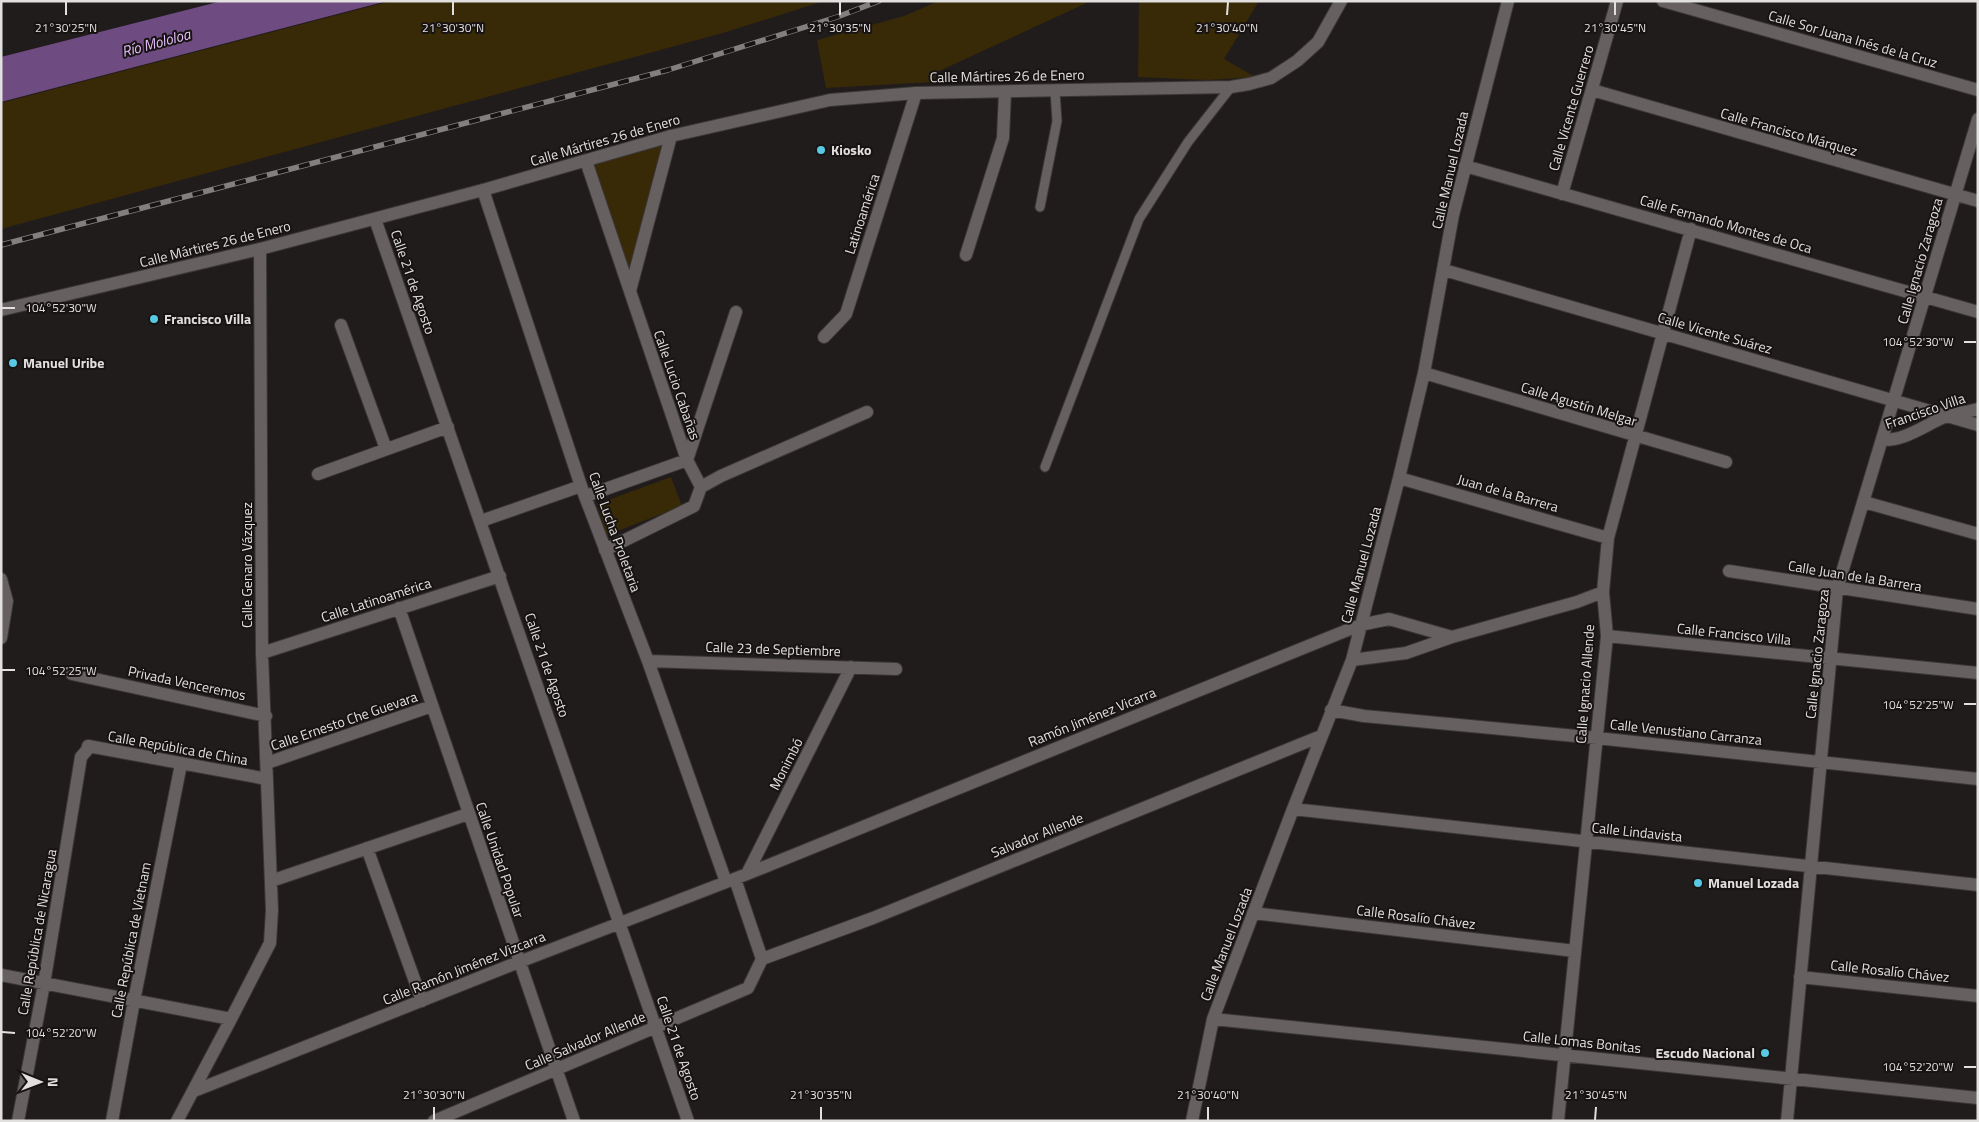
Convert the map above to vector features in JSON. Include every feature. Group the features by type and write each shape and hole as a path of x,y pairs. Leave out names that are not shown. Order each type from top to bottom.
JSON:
{"street":[{"name":"Calle Mártires 26 de Enero","path":"1,310 260,249 483,190 671,136 830,100 916,93 1230,87 1249,84 1271,78 1297,61 1318,42 1341,1"},
{"name":"Calle Manuel Lozada","path":"1192,1121 1213,1019 1331,710 1352,660 1424,373 1453,215 1508,1"},
{"name":"Calle Vicente Guerrero","path":"1562,194 1618,1"},
{"name":"Calle Sor Juana Inés de la Cruz","path":"1663,1 1978,90"},
{"name":"Calle Francisco Márquez","path":"1592,90 1978,202"},
{"path":"966,255 1003,138 1005,92"},
{"name":"Latinoamérica","path":"824,336 846,314 916,93"},
{"name":"Calle Ignacio Zaragoza","path":"1786,1121 1837,589 1926,298 1978,119"},
{"path":"630,291 671,136"},
{"name":"Calle Lucio Cabañas","path":"586,161 687,460 701,487"},
{"name":"Calle Fernando Montes de Oca","path":"1465,166 1978,312"},
{"name":"Calle Lucha Proletaria","path":"483,190 605,550 730,880 762,959"},
{"name":"Calle 21 de Agosto","path":"375,219 688,1121"},
{"name":"Calle Ignacio Allende","path":"1558,1121 1607,636 1603,592 1608,538 1691,229"},
{"name":"Calle Genaro Vázquez","path":"232,1019 270,943 272,910 266,716 262,653 260,249"},
{"name":"Calle Vicente Suárez","path":"1444,270 1978,424"},
{"path":"481,521 687,460 736,312"},
{"path":"341,325 386,449"},
{"name":"Calle Agustín Melgar","path":"1424,373 1726,462"},
{"name":"Francisco Villa","path":"1882,440 1891,441 1911,434 1948,416 1978,409"},
{"path":"605,550 694,506 701,487 721,476 868,412"},
{"path":"318,474 448,427"},
{"name":"Juan de la Barrera","path":"1399,478 1608,538"},
{"path":"1864,502 1978,534"},
{"name":"Calle Juan de la Barrera","path":"1729,571 1978,610"},
{"name":"Calle Latinoamérica","path":"262,653 500,576"},
{"path":"1,579 7,601 1,638"},
{"path":"1352,660 1406,653 1452,637 1577,602 1603,592"},
{"name":"Calle Unidad Popular","path":"399,608 574,1121"},
{"name":"Ramón Jiménez Vicarra","path":"747,874 1360,624 1389,619 1452,637"},
{"name":"Calle Francisco Villa","path":"1607,636 1978,673"},
{"name":"Calle 23 de Septiembre","path":"648,661 896,669"},
{"name":"Monimbó","path":"747,874 851,667"},
{"name":"Privada Venceremos","path":"72,674 266,716"},
{"name":"Calle Ernesto Che Guevara","path":"267,763 432,706"},
{"name":"Calle Venustiano Carranza","path":"1331,710 1364,716 1597,738 1978,779"},
{"name":"Salvador Allende","path":"762,959 872,918 1321,736"},
{"name":"Calle República de China","path":"87,750 88,746 267,780"},
{"name":"Calle República de Nicaragua","path":"18,1121 44,984 81,757 87,750"},
{"name":"Calle República de Vietnam","path":"112,1121 181,764"},
{"name":"Calle Lindavista","path":"1293,809 1978,885"},
{"path":"271,881 468,814"},
{"path":"368,848 422,1000"},
{"name":"Calle Ramón Jiménez Vizcarra","path":"194,1091 747,874"},
{"name":"Calle Rosalío Chávez","path":"1254,913 1575,951"},
{"name":"Calle Salvador Allende","path":"434,1121 460,1116 556,1069 748,988 762,959"},
{"path":"1,975 232,1019 177,1121"},
{"name":"Calle Rosalío Chávez","path":"1800,977 1978,996"},
{"name":"Calle Lomas Bonitas","path":"1213,1019 1978,1098"}],"lane":[{"path":"1045,467 1139,219 1188,142 1230,87"},
{"path":"1040,207 1057,121 1055,91"}],"shaded area":[{"path":"391,1 824,1 723,33 1,229 1,103"},
{"path":"939,1 1091,1 937,72 933,82 826,88 817,40 904,16"},
{"path":"1139,1 1259,1 1224,59 1255,77 1207,80 1138,77"},
{"path":"671,136 630,291 586,161"},
{"path":"671,477 682,506 607,535 597,504"}],"water":[{"name":"Río Mololoa","path":"222,1 387,1 1,102 1,57"}],"railway":[{"path":"1,245 668,70 837,17 879,1"}],"place":[{"name":"Kiosko","path":"821,150"},
{"name":"Francisco Villa","path":"154,319"},
{"name":"Manuel Uribe","path":"13,363"},
{"name":"Manuel Lozada","path":"1698,883"},
{"name":"Escudo Nacional","path":"1765,1053"}]}
